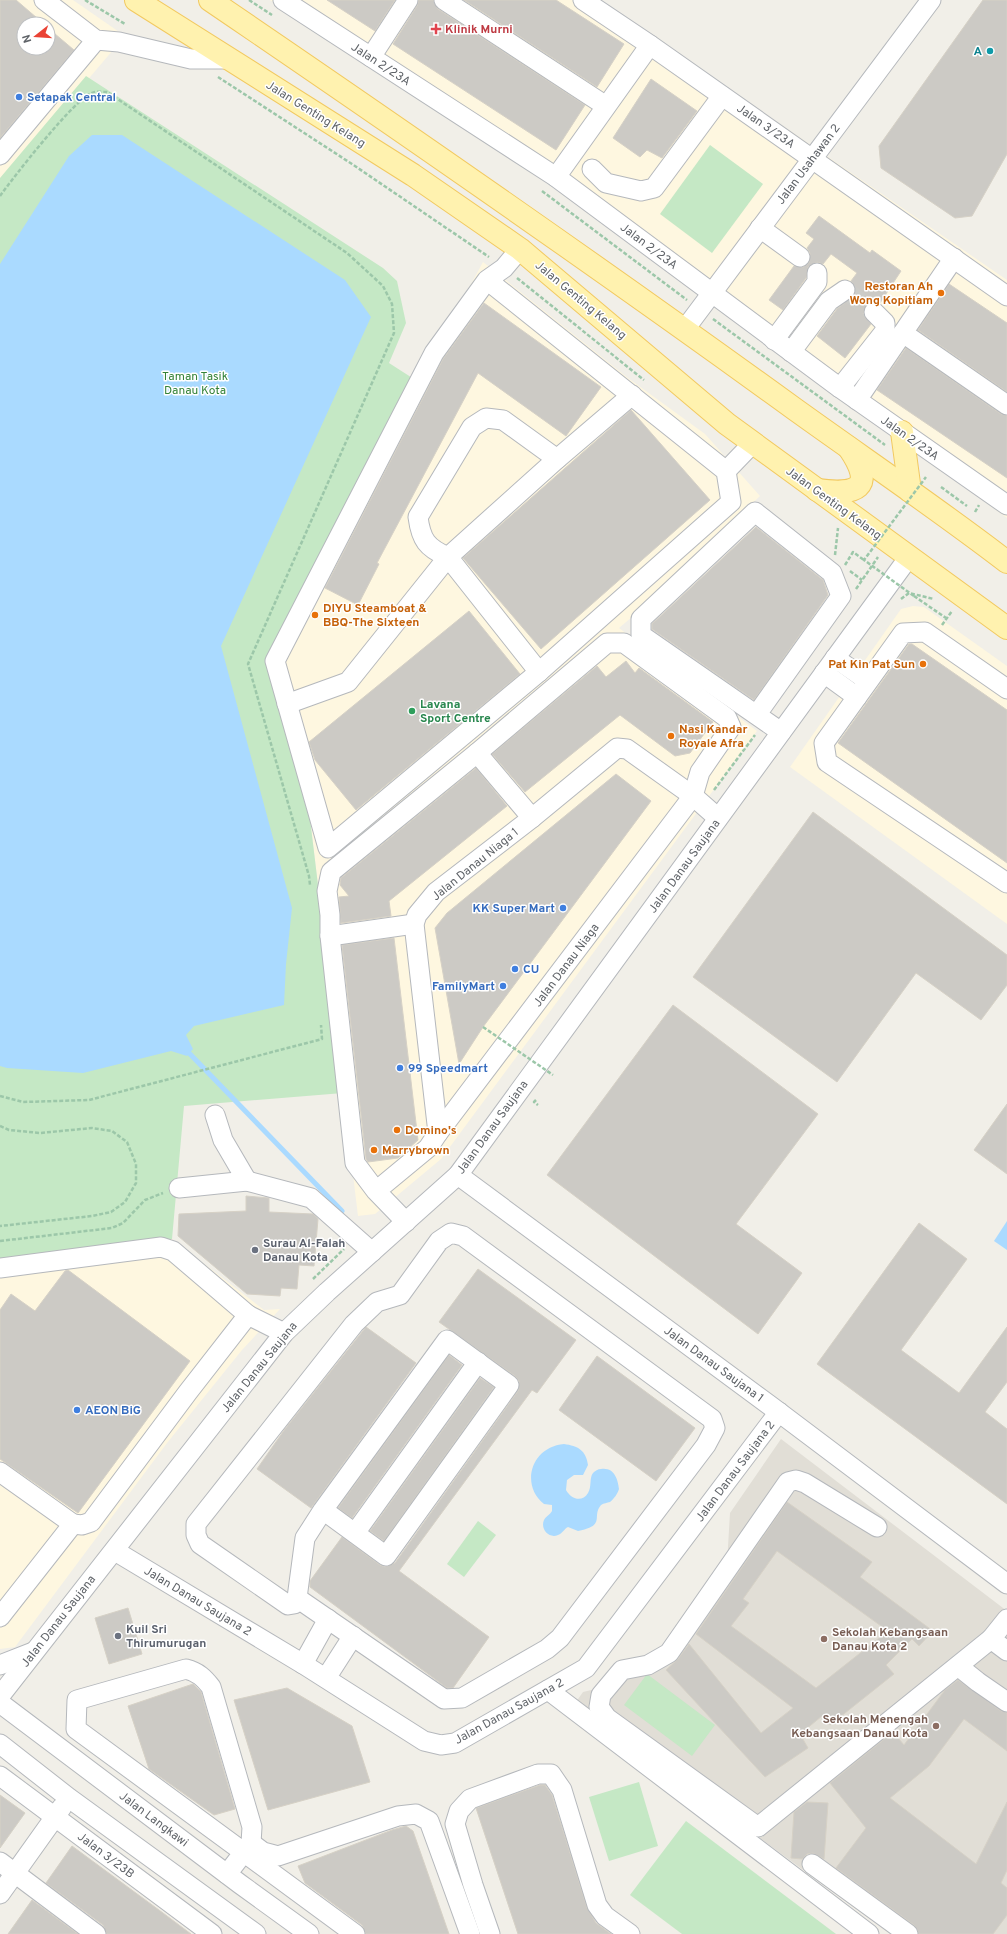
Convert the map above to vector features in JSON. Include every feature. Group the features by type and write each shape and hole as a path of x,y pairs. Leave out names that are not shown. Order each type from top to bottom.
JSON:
{"main road":[{"name":"Jalan Genting Kelang","path":"136,0 413,175 520,249 727,424 1007,628"},
{"path":"210,0 382,117 685,329 910,492 950,518 1007,562"},
{"path":"902,432 910,492"},
{"path":"816,490 846,492 853,491 859,486 861,479 859,465 848,447"},
{"path":"887,541 929,553 1007,611"}],"street":[{"path":"44,0 96,40 120,42 191,59 228,59"},
{"name":"Jalan 2/23A","path":"283,0 556,177 790,352 1007,505"},
{"path":"371,57 408,0"},
{"path":"444,0 606,106"},
{"name":"Jalan 3/23A","path":"583,0 812,158 1007,296"},
{"name":"Jalan Usahawan 2","path":"685,329 931,0"},
{"path":"0,155 96,40"},
{"path":"556,177 650,45"},
{"path":"592,169 606,183 641,191 654,188 722,96"},
{"path":"760,228 800,257"},
{"path":"487,280 726,470 731,502 539,672 328,848 275,661 434,353 487,280 504,268 520,249"},
{"path":"857,400 954,258"},
{"path":"774,340 817,282 817,273"},
{"path":"790,352 829,301 845,290"},
{"path":"840,388 885,331 885,323 874,312"},
{"path":"903,333 1007,405"},
{"path":"287,704 348,682 448,557 557,459 632,395"},
{"path":"539,672 448,557 435,551 420,534 418,517 472,427 486,418 503,420 557,459"},
{"path":"726,470 753,443"},
{"path":"761,717 768,697 841,596 832,573 755,512 641,619 642,635 781,732"},
{"name":"Jalan Danau Saujana","path":"0,1696 284,1333 458,1175 909,557"},
{"path":"1007,689 925,632 903,633 824,743 827,762 1007,883"},
{"path":"406,1222 376,1191 355,1163 330,936 327,891 331,872 477,753 607,643 624,643 727,718 731,727 700,772 698,800"},
{"path":"830,665 868,681"},
{"path":"830,665 857,697"},
{"path":"768,697 793,715"},
{"name":"Jalan Danau Niaga 1","path":"414,924 416,915 436,892 532,818 617,748 627,749 698,800 718,818"},
{"path":"477,753 532,818"},
{"name":"Jalan Danau Niaga","path":"376,1191 428,1148 438,1133 698,800"},
{"path":"330,936 414,924 438,1133"},
{"path":"215,1115 223,1140 247,1181"},
{"name":"Jalan Danau Saujana 1","path":"458,1175 779,1412 1007,1584"},
{"path":"173,1190 247,1181 311,1198 372,1252"},
{"path":"297,1598 444,1699 462,1698 547,1649 560,1638 706,1445 714,1428 712,1419 463,1236 451,1233 439,1241 400,1295 377,1302 354,1324 196,1524 196,1535 200,1544 288,1605 294,1604 297,1598 301,1578 305,1538 323,1510 447,1340 509,1385 386,1556 323,1510"},
{"path":"0,1268 161,1247 173,1252 248,1314 284,1333"},
{"path":"0,1472 73,1524 82,1526 91,1522 248,1314"},
{"path":"356,1533 478,1362"},
{"name":"Jalan Danau Saujana 2","path":"114,1551 326,1678 424,1741 441,1745 455,1743 586,1668 779,1412"},
{"path":"877,1527 805,1483 796,1480 788,1482 669,1653 648,1665 622,1670 601,1695 599,1707 607,1718 758,1827 991,1639 1007,1619"},
{"path":"0,1617 73,1524"},
{"path":"303,1664 328,1619"},
{"path":"326,1678 353,1636"},
{"path":"991,1639 1007,1651"},
{"path":"0,1665 11,1662 35,1651"},
{"path":"958,1666 1007,1702"},
{"path":"227,1874 247,1848 252,1827 211,1687 196,1672 186,1669 77,1700 76,1729 247,1848 355,1934"},
{"path":"548,1690 869,1934"},
{"name":"Jalan Langkawi","path":"0,1703 309,1934"},
{"path":"0,1744 69,1798 256,1934"},
{"path":"490,1934 473,1885 455,1824 459,1811 470,1799 538,1774 551,1774 562,1790 597,1905 605,1916 630,1934"},
{"name":"Jalan 3/23B","path":"0,1776 212,1934"},
{"path":"0,1894 7,1868 69,1798"},
{"path":"247,1848 278,1856 398,1816 416,1814 429,1821 470,1934"},
{"path":"7,1868 96,1934"},
{"path":"808,1888 816,1868 908,1934"}],"path":[{"path":"249,0 276,17"},
{"path":"0,196 12,179 77,103 92,92 107,92 347,253 383,286 392,304 394,333 248,664 309,876 310,891"},
{"path":"540,189 700,309"},
{"path":"864,560 926,477 931,481"},
{"path":"937,485 967,506"},
{"path":"862,580 844,566 853,552 946,618"},
{"path":"934,638 946,618 963,596"},
{"path":"698,800 761,717"},
{"path":"0,1096 23,1102 89,1100 322,1039 321,1024"},
{"path":"483,1027 553,1075"},
{"path":"0,1126 9,1130 40,1133 92,1128 112,1131 127,1142 136,1164 136,1183 125,1202 110,1212 92,1216 0,1226"},
{"path":"0,1241 112,1228 123,1223 145,1200 173,1190"},
{"path":"307,1285 356,1237"}],"shaded area":[{"path":"0,0 73,0 125,36 0,183"},
{"path":"270,0 600,0 1007,280 1007,518 552,184"},
{"path":"483,262 628,378 705,434 760,496 651,601 619,628 757,731 441,1159 375,1214 358,1216 305,777 266,662"},
{"path":"913,606 924,607 1007,666 1007,924 790,767 901,609"},
{"path":"172,1239 264,1310 280,1309 242,1350 167,1443 15,1647 0,1649 0,1260"},
{"name":"Sekolah Kebangsaan Danau Kota 2","path":"781,1439 1007,1611 1007,1934 890,1934 576,1702 583,1692 600,1688 621,1663 664,1650 727,1564 730,1513"}],"green space":[{"name":"Taman Tasik Danau Kota","path":"86,76 383,268 397,281 406,323 389,363 417,381 266,662 305,777 343,1093 184,1106 172,1239 0,1260 0,178"},
{"path":"710,145 763,184 712,253 660,214"},
{"path":"478,1521 496,1535 464,1577 447,1564"},
{"path":"647,1674 715,1725 692,1756 624,1705"},
{"path":"639,1782 658,1846 609,1861 589,1797"},
{"path":"686,1821 836,1934 682,1934 630,1895"}],"water":[{"name":"Taman Tasik Danau Kota","path":"92,135 122,135 345,280 371,317 221,646 292,908 286,964 284,1005 194,1026 186,1035 193,1049 187,1056 171,1051 83,1073 7,1068 0,1066 0,264 69,156"},
{"path":"1007,1221 1007,1250 994,1241"},
{"path":"564,1444 573,1446 583,1452 588,1465 583,1475 574,1475 567,1480 566,1490 571,1496 580,1499 586,1496 590,1488 593,1473 600,1469 609,1470 614,1474 618,1481 619,1489 616,1496 610,1502 604,1503 598,1509 597,1520 592,1526 578,1531 568,1527 560,1534 551,1536 544,1530 543,1523 552,1511 552,1505 544,1504 537,1496 532,1487 531,1477 537,1459 544,1452 553,1447"}],"building":[{"name":"Setapak Central","path":"0,0 16,0 35,16 16,16 16,56 56,56 56,35 74,50 0,138"},
{"path":"327,0 395,0 375,31"},
{"path":"419,0 433,0 438,9 585,105 556,150 393,44 417,6"},
{"path":"464,0 556,0 624,44 597,87"},
{"path":"983,0 1007,0 1007,154 972,216 955,218 881,168 879,146"},
{"path":"651,79 697,111 662,158 647,150 640,157 613,138"},
{"path":"819,216 870,253 872,250 901,271 880,303 872,301 866,305 863,314 871,324 845,358 817,336 837,309 855,295 856,289 851,281 857,273 831,254 823,264 817,262 808,267 806,278 783,310 769,300 794,266 804,267 809,263 810,253 807,248 814,239 806,233"},
{"path":"949,284 1007,323 1007,392 918,330"},
{"path":"484,303 601,387 566,436 478,373 377,563 379,564 358,605 325,588 443,359"},
{"path":"906,348 1001,414 1007,416 1007,478 877,390"},
{"path":"631,410 710,500 541,649 463,558"},
{"path":"756,527 823,580 828,595 754,700 652,629 652,624"},
{"name":"Lavana Sport Centre","path":"469,611 520,674 356,810 315,760 309,742"},
{"path":"909,644 912,644 1007,710 1007,863 838,743"},
{"path":"626,661 635,673 639,668 713,722 690,753 675,756 620,715 525,792 492,754 597,666 606,677"},
{"path":"476,768 507,806 389,901 391,916 341,923 339,897 349,896 340,885 341,878"},
{"path":"616,774 651,801 483,1027 459,1064 435,928 447,913"},
{"path":"813,812 1007,955 1007,985 981,1020 916,973 837,1082 693,977"},
{"path":"394,938 418,1140 398,1158 368,1162 366,1159 342,945"},
{"path":"673,1005 818,1114 736,1224 802,1273 758,1334 547,1175"},
{"path":"1007,1104 1007,1174 974,1150"},
{"name":"Surau Al-Falah Danau Kota","path":"246,1196 269,1198 269,1212 313,1214 318,1219 314,1266 299,1265 297,1289 281,1288 280,1296 247,1294 178,1236 179,1214 246,1211"},
{"path":"919,1223 967,1259 901,1350 959,1393 1007,1327 1007,1382 985,1412 1007,1429 1007,1504 817,1364"},
{"path":"478,1269 576,1340 537,1393 532,1390 399,1571 489,1637 453,1688 447,1688 310,1587 310,1581 342,1537 380,1565 385,1567 395,1563 518,1391 519,1381 515,1376 439,1322"},
{"name":"AEON BiG","path":"68,1270 190,1361 78,1513 0,1459 0,1310 11,1294 35,1311 65,1271"},
{"path":"366,1327 416,1363 311,1508 257,1469 285,1429"},
{"path":"449,1355 462,1365 352,1518 338,1508"},
{"path":"597,1356 695,1428 656,1481 559,1410"},
{"path":"480,1378 494,1387 384,1541 370,1531"},
{"path":"787,1502 872,1562 860,1577 933,1631 919,1646 912,1639 886,1665 894,1674 830,1725 822,1716 800,1734 808,1748 765,1777 666,1670 678,1659 689,1644 761,1733 793,1708 696,1634","holes":["777,1551 888,1631 816,1688 731,1626 749,1603 743,1599"]},
{"name":"Kuil Sri Thirumurugan","path":"128,1608 142,1654 109,1664 95,1618"},
{"path":"958,1680 1001,1711 1007,1713 1007,1751 964,1719 929,1766 890,1798 976,1864 1007,1802 1007,1870 1001,1883 1007,1888 1007,1915 993,1934 919,1934 914,1925 836,1868 866,1828 830,1783 893,1732 904,1745 945,1690"},
{"path":"193,1684 201,1692 235,1809 214,1815 149,1769 128,1706"},
{"path":"287,1688 352,1726 370,1782 268,1810 234,1700"},
{"path":"540,1785 545,1785 552,1795 587,1908 596,1923 611,1934 518,1934 476,1808"},
{"path":"0,1795 25,1813 0,1848"},
{"path":"807,1802 828,1803 824,1859 813,1853 807,1854 802,1859 791,1858 794,1812"},
{"path":"406,1826 413,1831 449,1934 366,1934 362,1925 305,1883 298,1866"},
{"path":"72,1846 191,1934 107,1934 103,1925 46,1883"},
{"path":"32,1900 78,1934 8,1934"}],"waterway":[{"path":"189,1053 342,1211"}],"tunnel":[{"path":"845,290 874,312"}],"place":[{"name":"Klinik Murni","path":"436,29"},
{"name":"A","path":"990,51"},
{"name":"Setapak Central","path":"19,97"},
{"name":"Restoran Ah Wong Kopitiam","path":"941,293"},
{"name":"DIYU Steamboat & BBQ-The Sixteen","path":"315,615"},
{"name":"Pat Kin Pat Sun","path":"923,664"},
{"name":"Lavana Sport Centre","path":"412,711"},
{"name":"Nasi Kandar Royale Afra","path":"671,736"},
{"name":"KK Super Mart","path":"563,908"},
{"name":"CU","path":"515,969"},
{"name":"FamilyMart","path":"503,986"},
{"name":"99 Speedmart","path":"400,1068"},
{"name":"Domino's","path":"397,1130"},
{"name":"Marrybrown","path":"374,1150"},
{"name":"Surau Al-Falah Danau Kota","path":"255,1250"},
{"name":"AEON BiG","path":"77,1410"},
{"name":"Kuil Sri Thirumurugan","path":"118,1636"},
{"name":"Sekolah Kebangsaan Danau Kota 2","path":"824,1639"},
{"name":"Sekolah Menengah Kebangsaan Danau Kota","path":"936,1726"}]}
